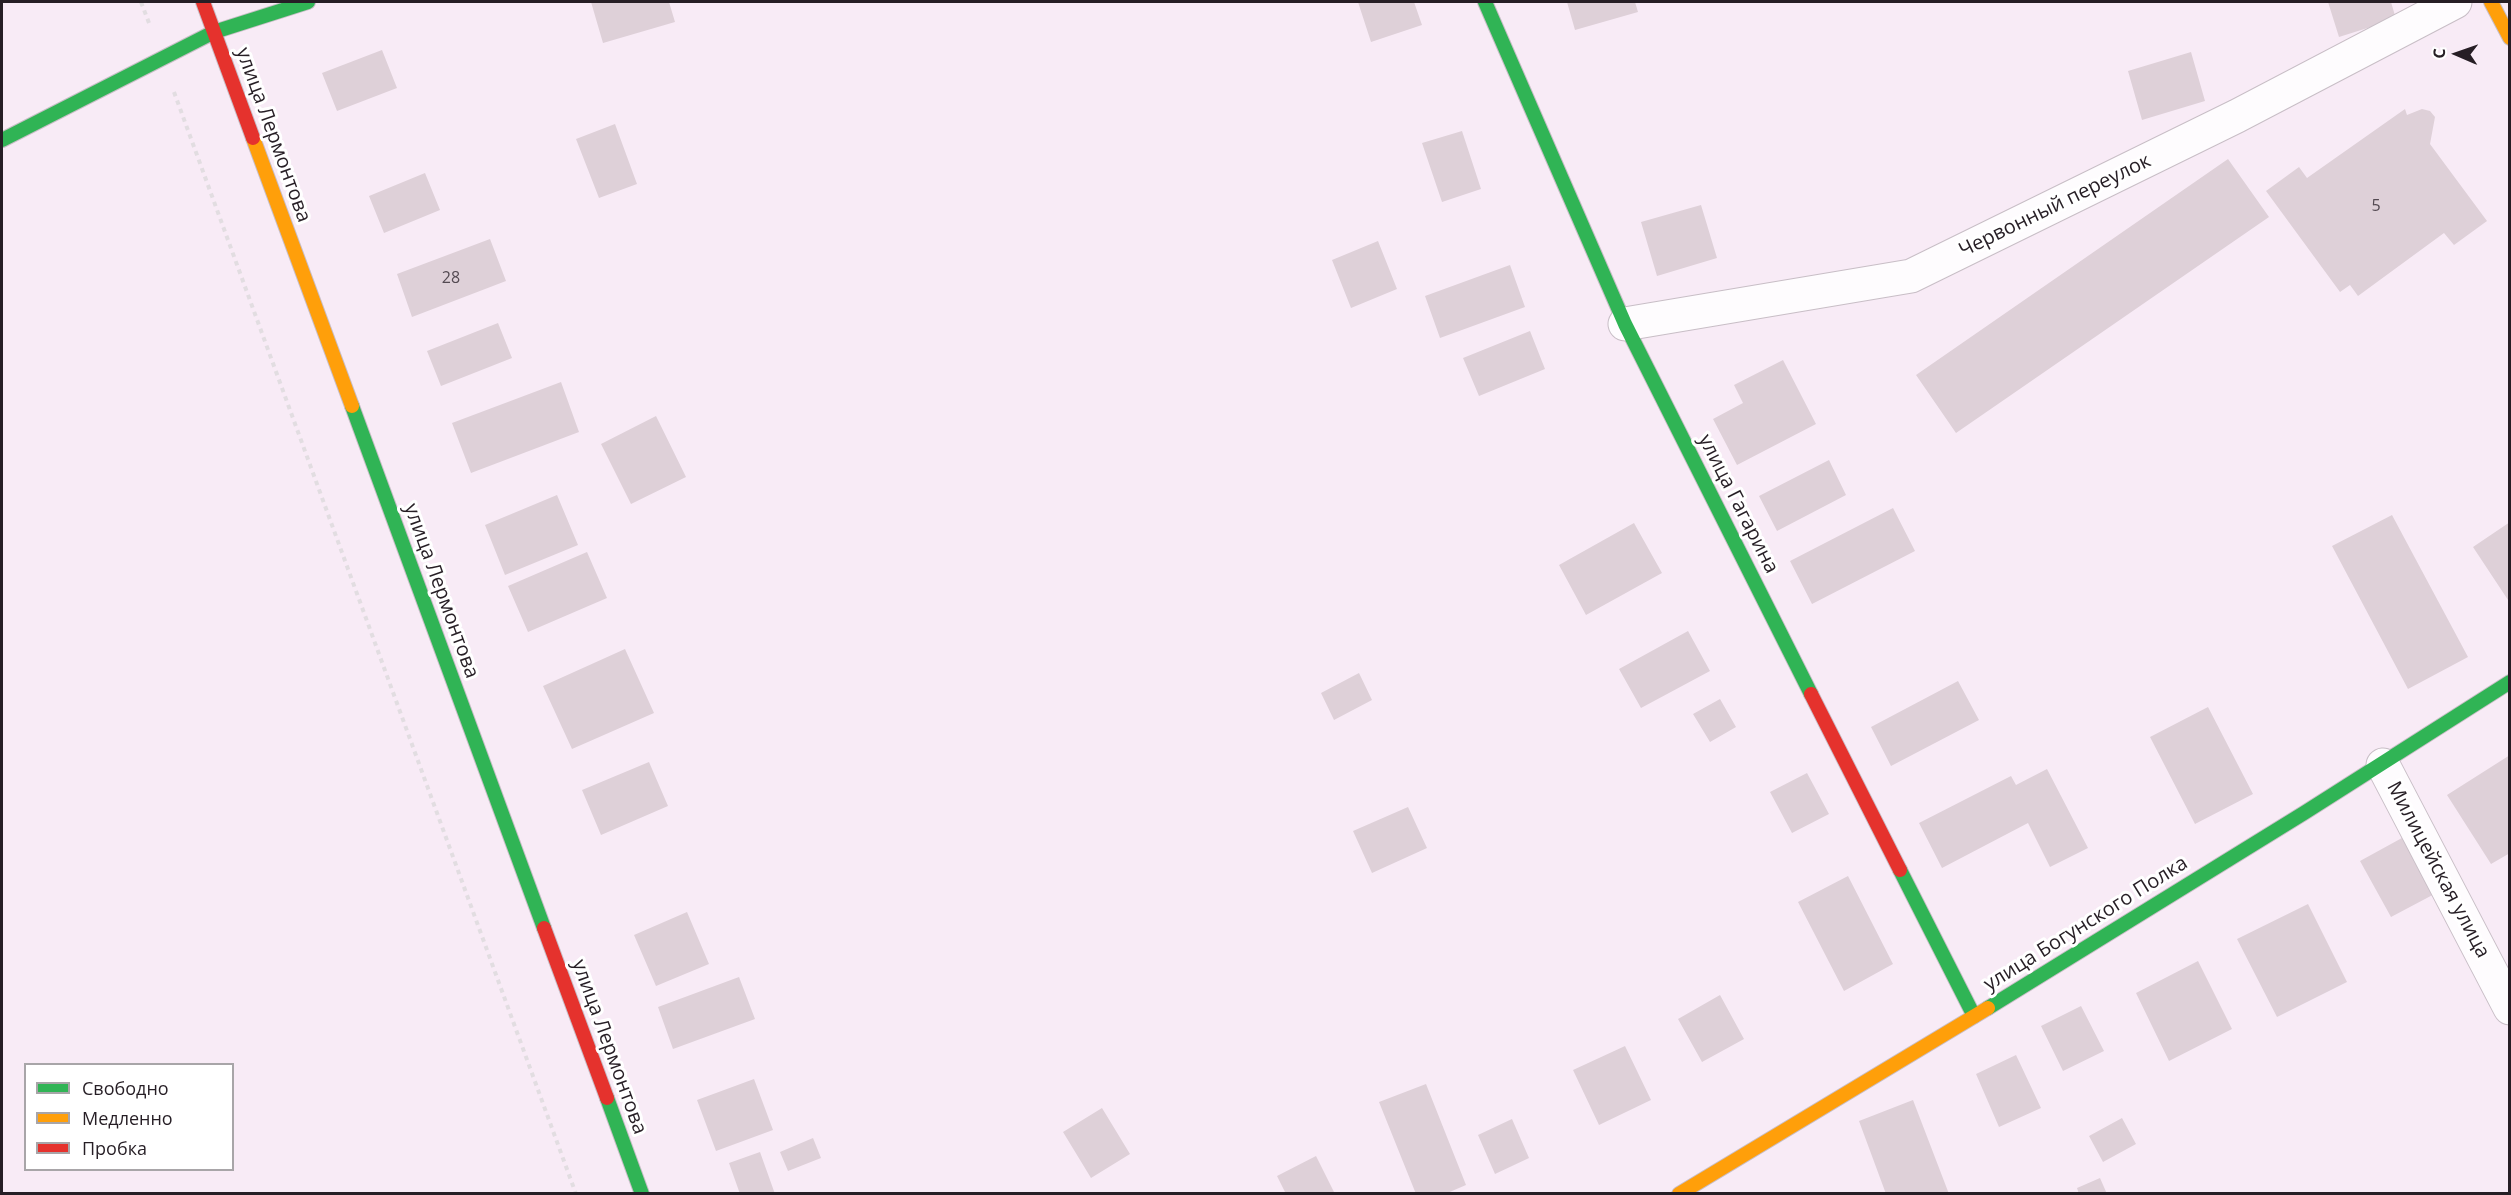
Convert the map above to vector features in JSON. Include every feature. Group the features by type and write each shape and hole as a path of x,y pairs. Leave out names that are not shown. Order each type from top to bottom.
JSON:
{"street":[{"name":"улица Лермонтова","path":"203,2 642,1194"},
{"path":"2,140 214,32 308,2"},
{"name":"улица Гагарина","path":"1485,2 1626,324 1974,1016"},
{"name":"Червонный переулок","path":"1626,324 1911,276 2236,116 2455,2"},
{"path":"2491,2 2510,38"},
{"name":"улица Богунского Полка","path":"1679,1194 2383,765 2510,682"},
{"name":"Милицейская улица","path":"2383,765 2510,1008"}],"path":[{"path":"141,2 576,1194"}],"building":[{"path":"591,2 669,2 675,22 603,43"},
{"path":"1358,2 1414,2 1422,25 1371,42"},
{"path":"1567,2 1635,2 1638,12 1575,30"},
{"path":"2328,2 2391,2 2396,19 2339,37"},
{"path":"382,50 397,88 337,111 322,73"},
{"path":"2191,52 2205,101 2142,120 2128,71"},
{"path":"2405,109 2407,115 2422,109 2430,111 2435,117 2430,144 2487,221 2454,245 2444,233 2358,296 2350,285 2340,292 2266,191 2299,167 2307,178"},
{"path":"615,124 637,184 599,198 576,139"},
{"path":"1462,131 1481,189 1442,202 1422,143"},
{"path":"2228,159 2269,217 1956,433 1916,375"},
{"path":"425,173 440,210 384,233 369,196"},
{"path":"1701,205 1717,258 1657,276 1641,222"},
{"path":"490,239 506,281 412,317 397,274"},
{"path":"1378,241 1397,289 1351,308 1332,260"},
{"path":"1510,265 1525,307 1440,338 1425,296"},
{"path":"498,323 512,358 441,386 427,351"},
{"path":"1530,331 1545,369 1479,396 1463,358"},
{"path":"1783,360 1816,424 1737,465 1713,419 1743,403 1734,385"},
{"path":"561,382 579,432 471,473 452,423"},
{"path":"656,416 686,477 631,504 601,444"},
{"path":"1829,460 1846,495 1777,531 1759,496"},
{"path":"557,495 578,545 505,575 485,525"},
{"path":"1893,508 1915,551 1812,604 1790,561"},
{"path":"2392,515 2468,657 2408,689 2332,546"},
{"path":"2510,522 2510,603 2473,547"},
{"path":"1634,523 1662,573 1586,615 1559,565"},
{"path":"587,552 607,598 528,632 508,586"},
{"path":"1688,631 1710,671 1641,708 1619,669"},
{"path":"625,649 654,713 572,749 543,686"},
{"path":"1359,673 1372,700 1334,720 1321,693"},
{"path":"1958,681 1979,720 1891,766 1871,727"},
{"path":"1720,699 1736,727 1710,742 1693,714"},
{"path":"2208,707 2253,794 2195,824 2150,737"},
{"path":"2510,755 2510,853 2491,864 2447,795"},
{"path":"649,762 668,806 601,835 582,790"},
{"path":"2047,769 2088,848 2050,867 2028,823 1942,868 1919,823 2011,776 2016,785"},
{"path":"1807,773 1829,814 1792,833 1770,792"},
{"path":"1408,807 1427,848 1372,873 1353,831"},
{"path":"2411,833 2442,890 2391,917 2360,861"},
{"path":"1848,876 1893,964 1844,991 1798,902"},
{"path":"2308,904 2347,982 2277,1017 2237,939"},
{"path":"687,912 709,964 656,986 634,935"},
{"path":"2198,961 2232,1029 2169,1061 2136,993"},
{"path":"739,977 755,1019 673,1049 658,1007"},
{"path":"1720,995 1744,1039 1702,1062 1678,1019"},
{"path":"2081,1006 2104,1051 2063,1071 2041,1026"},
{"path":"1625,1046 1651,1100 1599,1125 1573,1070"},
{"path":"2016,1055 2041,1108 1999,1127 1976,1074"},
{"path":"754,1079 773,1130 716,1151 697,1100"},
{"path":"1426,1084 1466,1185 1445,1194 1416,1194 1379,1102"},
{"path":"1913,1100 1949,1194 1886,1194 1859,1121"},
{"path":"1102,1108 1130,1154 1091,1178 1063,1132"},
{"path":"2122,1118 2136,1144 2103,1162 2089,1136"},
{"path":"1512,1119 1529,1158 1495,1174 1478,1135"},
{"path":"813,1138 821,1158 788,1171 780,1152"},
{"path":"760,1152 775,1194 740,1194 729,1163"},
{"path":"1316,1156 1335,1194 1286,1194 1277,1176"},
{"path":"2100,1178 2107,1194 2079,1194 2077,1188"}],"traffic: fast":[{"path":"2,140 214,32 308,2"},
{"path":"1485,2 1625,324 1811,694"},
{"path":"352,406 544,928"},
{"path":"1988,1008 2304,813 2510,682"},
{"path":"1900,870 1974,1016"},
{"path":"607,1098 642,1194"}],"traffic: slow":[{"path":"2491,2 2510,38"},
{"path":"253,138 352,406"},
{"path":"1679,1194 1988,1008"}],"traffic: jam":[{"path":"203,2 253,138"},
{"path":"1811,694 1900,870"},
{"path":"544,928 607,1098"}]}
